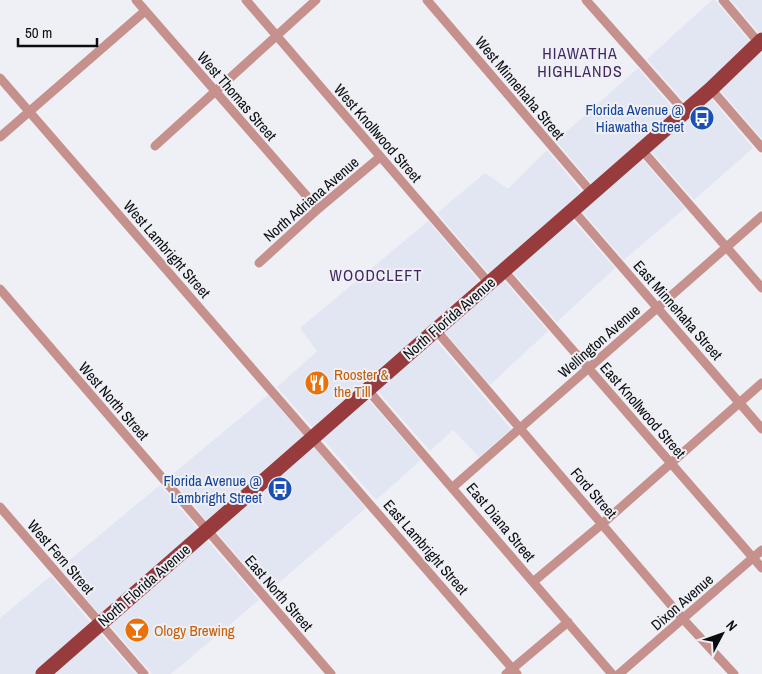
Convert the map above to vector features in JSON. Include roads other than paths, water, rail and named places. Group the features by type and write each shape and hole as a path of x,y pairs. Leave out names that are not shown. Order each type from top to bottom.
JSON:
{"main road":[{"name":"North Florida Avenue","path":"44,674 367,389 504,271 572,209 685,112 760,41"}],"street":[{"name":"West Thomas Street","path":"136,0 318,209"},
{"name":"West Knollwood Street","path":"246,0 489,284"},
{"path":"155,146 214,90 316,0"},
{"name":"West Minnehaha Street","path":"427,0 592,193"},
{"path":"586,0 685,112"},
{"path":"723,0 760,41"},
{"path":"0,137 145,11"},
{"name":"West Lambright Street","path":"0,78 313,437"},
{"path":"711,89 762,148"},
{"path":"641,149 762,288"},
{"name":"North Adriana Avenue","path":"259,263 318,209 380,157"},
{"name":"East Minnehaha Street","path":"572,209 762,429"},
{"name":"Wellington Avenue","path":"453,487 762,216"},
{"name":"East Knollwood Street","path":"504,271 762,568"},
{"name":"West North Street","path":"0,289 207,530"},
{"name":"Ford Street","path":"435,330 683,619 734,674"},
{"path":"533,582 762,383"},
{"name":"East Diana Street","path":"367,389 612,674"},
{"name":"East Lambright Street","path":"313,437 512,672"},
{"name":"West Fern Street","path":"0,507 144,674"},
{"name":"East North Street","path":"207,530 331,674"},
{"name":"Dixon Avenue","path":"620,674 762,550"},
{"path":"512,672 568,622"}],"place":[{"name":"Florida Avenue @ Hiawatha Street","path":"702,118"},
{"name":"Rooster & the Till","path":"317,383"},
{"name":"Florida Avenue @ Lambright Street","path":"280,489"},
{"name":"Ology Brewing","path":"137,630"}],"district":[{"name":"HIAWATHA HIGHLANDS","path":"580,62"},
{"name":"WOODCLEFT","path":"376,275"}]}
